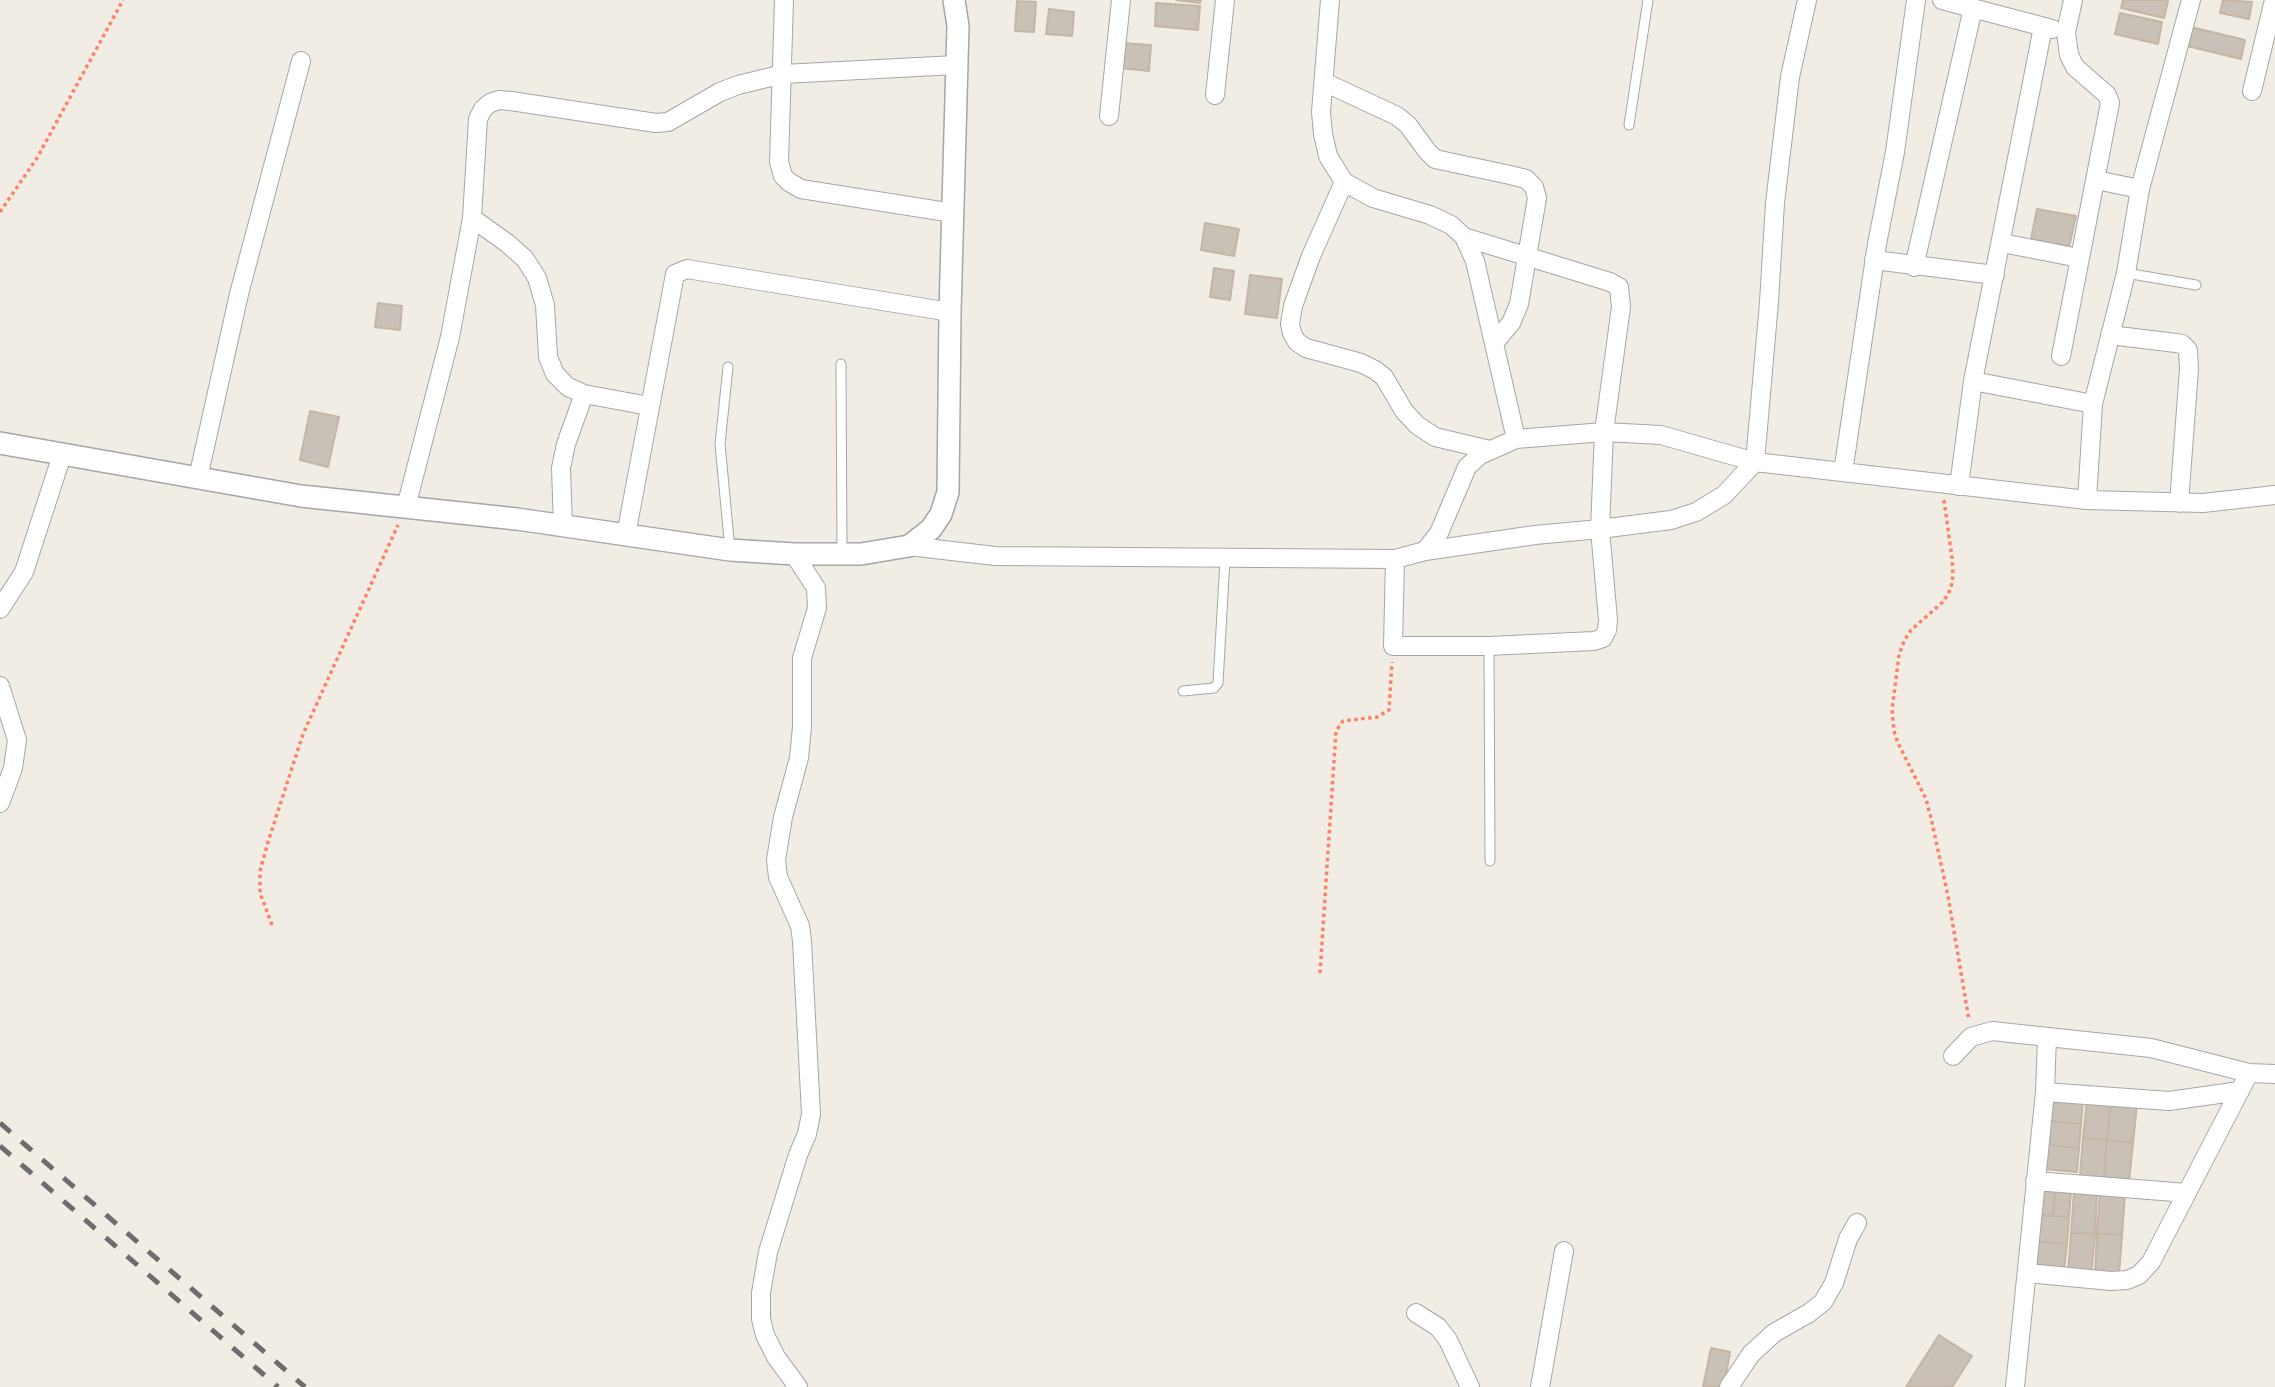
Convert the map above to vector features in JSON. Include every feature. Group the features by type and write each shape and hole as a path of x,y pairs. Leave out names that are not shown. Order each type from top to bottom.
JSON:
{"street":[{"path":"784,0 779,162 783,176 801,189 953,213"},
{"path":"909,546 931,529 941,514 948,492 958,26 954,0"},
{"path":"958,26 965,0"},
{"path":"1109,116 1121,0"},
{"path":"1215,95 1225,0"},
{"path":"1330,0 1321,112 1328,156 1344,182 1373,198 1441,220 1464,237 1475,261 1516,439"},
{"path":"0,443 300,496 563,526 730,550 794,554 861,554 909,546 995,555 1395,559 1425,551 1535,535 1671,520 1696,512 1724,495 1755,462 1775,203 1790,77 1807,0"},
{"path":"1843,472 1874,260 1895,152 1916,0"},
{"path":"1942,0 1973,8 1999,8 2043,27 2066,32"},
{"path":"2061,356 2110,103 2107,95 2075,67 2069,55 2066,32 2073,0"},
{"path":"2087,500 2093,404 2126,273 2140,188 2191,0"},
{"path":"2252,91 2274,0"},
{"path":"1914,267 1973,8"},
{"path":"1950,485 2002,243 2043,27"},
{"path":"198,478 239,294 301,61"},
{"path":"406,507 450,337 472,218 478,118 490,103 499,100 511,101 656,123 668,122 720,92 738,85 783,74 956,65"},
{"path":"1324,82 1397,117 1408,125 1435,159 1526,179 1534,187 1537,198 1519,304 1511,323 1494,343"},
{"path":"2096,180 2140,188"},
{"path":"1344,182 1311,256 1293,306 1290,324 1292,333 1297,342 1306,348 1362,363 1375,370 1384,377 1404,411 1417,425 1435,437 1490,450"},
{"path":"472,218 525,259 537,278 545,305 548,357 555,374 568,387 584,394 649,406"},
{"path":"1395,559 1392,646 1489,646 1594,641 1603,638 1608,620 1600,529 1604,432 1621,307 1619,287 1464,237"},
{"path":"2002,243 2079,258"},
{"path":"1874,260 1995,275"},
{"path":"626,535 675,274 687,269 950,312"},
{"path":"2110,335 2176,343 2188,350 2189,369 2179,503"},
{"path":"1973,382 2093,404"},
{"path":"563,526 561,468 566,444 584,394"},
{"path":"1425,551 1439,533 1467,467 1480,454 1516,439 1604,432 1661,435 1755,462 2087,500 2203,503 2275,495"},
{"path":"0,608 24,572 62,455"},
{"path":"794,554 816,588 817,608 802,658 799,758 780,827 776,860 778,877 800,926 811,1114 807,1134 768,1252 761,1293 761,1319 765,1335 776,1357 798,1387"},
{"path":"0,686 17,740 13,768 0,803"},
{"path":"1953,1056 1971,1037 1992,1031 2151,1048 2249,1073 2275,1074"},
{"path":"2015,1387 2045,1092 2047,1037"},
{"path":"2027,1273 2111,1281 2127,1280 2139,1275 2151,1262 2249,1073"},
{"path":"2045,1092 2169,1101 2240,1091"},
{"path":"2035,1181 2187,1193"},
{"path":"1729,1387 1751,1354 1774,1333 1809,1314 1823,1302 1834,1283 1848,1239 1857,1223"},
{"path":"1540,1387 1564,1251"},
{"path":"1416,1313 1438,1327 1448,1340 1470,1387"}],"lane":[{"path":"1629,125 1648,0"},
{"path":"2126,273 2196,285"},
{"path":"841,364 842,554"},
{"path":"728,367 720,444 730,550"},
{"path":"1182,691 1205,691 1214,688 1218,683 1225,559"},
{"path":"1489,646 1490,861"}],"path":[{"path":"0,212 37,158 123,0"},
{"path":"1950,485 1953,575 1951,588 1944,601 1911,629 1904,640 1899,655 1892,710 1898,743 1926,799 1931,818 1948,895 1971,1037"},
{"path":"272,925 260,893 260,871 271,830 303,734 406,507"},
{"path":"1320,972 1336,731 1343,721 1377,717 1389,710 1392,646"}],"building":[{"path":"1176,0 1201,0 1200,3"},
{"path":"2123,0 2168,1 2164,18 2121,8"},
{"path":"2223,0 2252,2 2249,19 2220,13"},
{"path":"1017,1 1036,2 1034,32 1015,31"},
{"path":"1156,3 1200,6 1198,30 1155,26"},
{"path":"1049,9 1074,12 1072,36 1046,34"},
{"path":"2120,13 2162,22 2158,44 2115,34"},
{"path":"2187,26 2245,40 2241,59 2183,45"},
{"path":"1122,43 1151,45 1149,71 1120,68"},
{"path":"2037,209 2076,216 2069,247 2031,239"},
{"path":"1205,223 1239,229 1234,256 1201,250"},
{"path":"1214,268 1234,271 1230,300 1210,297"},
{"path":"1250,275 1282,279 1277,318 1245,314"},
{"path":"378,303 402,306 400,330 375,327"},
{"path":"310,411 339,417 328,467 300,460"},
{"path":"2050,1097 2083,1100 2081,1124 2048,1121"},
{"path":"2087,1100 2111,1102 2107,1140 2083,1138"},
{"path":"2111,1102 2137,1104 2133,1143 2107,1140"},
{"path":"2048,1121 2081,1124 2079,1148 2046,1145"},
{"path":"2083,1138 2107,1140 2104,1179 2080,1176"},
{"path":"2107,1140 2133,1143 2129,1181 2104,1179"},
{"path":"2046,1145 2079,1148 2077,1172 2044,1169"},
{"path":"2039,1188 2055,1190 2053,1216 2037,1215"},
{"path":"2055,1190 2071,1191 2069,1217 2053,1216"},
{"path":"2074,1192 2097,1194 2095,1234 2071,1233"},
{"path":"2100,1193 2125,1195 2122,1235 2097,1233"},
{"path":"2037,1215 2069,1217 2067,1244 2035,1241"},
{"path":"2071,1233 2095,1234 2091,1275 2068,1273"},
{"path":"2097,1233 2122,1235 2119,1274 2095,1272"},
{"path":"2035,1241 2067,1244 2064,1270 2033,1267"},
{"path":"1939,1335 1972,1356 1952,1387 1906,1387"},
{"path":"1711,1348 1730,1352 1724,1387 1703,1387"}],"railway":[{"path":"0,1123 305,1387"},
{"path":"0,1146 278,1387"}]}
